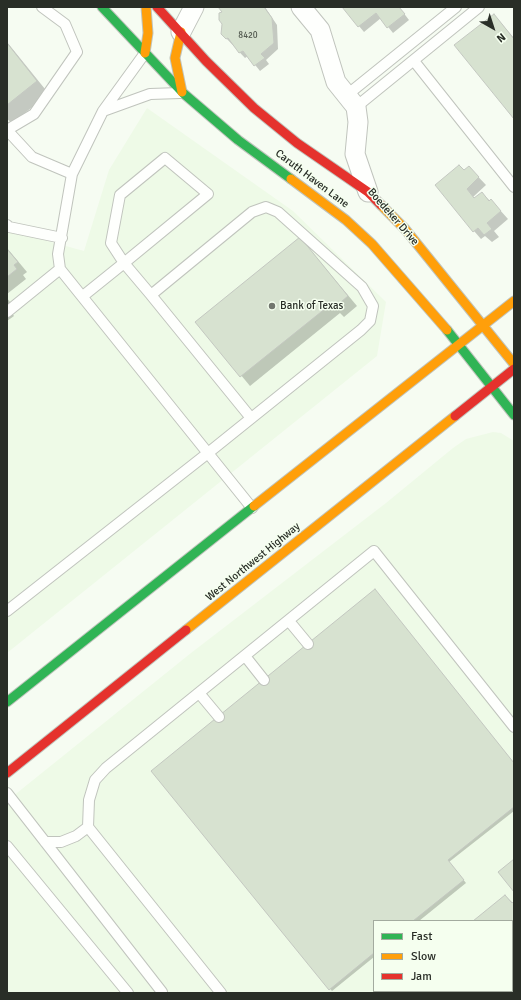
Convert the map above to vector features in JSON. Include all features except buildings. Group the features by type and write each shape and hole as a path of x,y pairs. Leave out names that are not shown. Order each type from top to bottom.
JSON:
{"main road":[{"name":"Caruth Haven Lane","path":"102,7 183,93 238,140 346,220 403,276 491,387"},
{"path":"146,7 148,33 145,53 206,61"},
{"name":"Caruth Haven Lane","path":"157,7 206,61 254,108 297,143 368,192"},
{"path":"167,56 181,32"},
{"path":"167,56 183,93"},
{"name":"Boedeker Drive","path":"368,192 405,229 514,364"},
{"path":"7,702 514,301"},
{"name":"West Northwest Highway","path":"7,773 514,369"},
{"path":"491,387 514,415"}],"street":[{"path":"181,32 194,7"},
{"path":"301,7 320,30 336,82 352,101"},
{"name":"Boedeker Drive","path":"352,101 358,122 355,154 368,192"}],"lane":[{"path":"42,7 65,24 77,52 34,114 7,130 32,157 72,174"},
{"path":"352,101 456,7"},
{"path":"352,101 414,61 479,7"},
{"path":"145,53 103,111 72,174 58,254 60,269 252,508"},
{"path":"414,61 514,188"},
{"path":"103,111 150,94 183,93"},
{"path":"83,296 124,263 208,194 164,158 120,195 111,242 124,263 252,418"},
{"path":"7,611 252,418 370,321 373,306 362,287 278,212 266,208 252,212 151,295"},
{"path":"7,225 9,227 62,238"},
{"path":"7,312 60,269"},
{"path":"221,993 88,827 89,800 95,780 106,768 374,551 514,727"},
{"path":"289,621 308,644"},
{"path":"245,656 264,680"},
{"path":"200,693 219,716"},
{"path":"7,793 163,993"},
{"path":"46,842 61,842 76,836 88,827"},
{"path":"7,846 128,993"}],"shaded area":[{"path":"147,108 293,211 386,302 377,356 7,653 7,218 18,233 84,251 109,170"},
{"path":"493,432 501,433 514,441 514,993 7,993 7,801 191,653 386,503 466,439"}],"traffic: fast":[{"path":"102,7 183,93 238,140 291,179"},
{"path":"447,330 514,415"},
{"path":"7,702 254,506"}],"traffic: slow":[{"path":"145,53 148,33 146,7"},
{"path":"181,32 175,58 182,92"},
{"path":"291,179 346,220 372,244 447,330"},
{"path":"381,205 405,229 514,364"},
{"path":"254,506 514,301"},
{"path":"186,630 455,416"}],"traffic: jam":[{"path":"157,7 206,61 254,108 297,143 368,192 381,205"},
{"path":"455,416 514,369"},
{"path":"7,773 186,630"}],"place":[{"name":"Bank of Texas","path":"272,306"}]}
